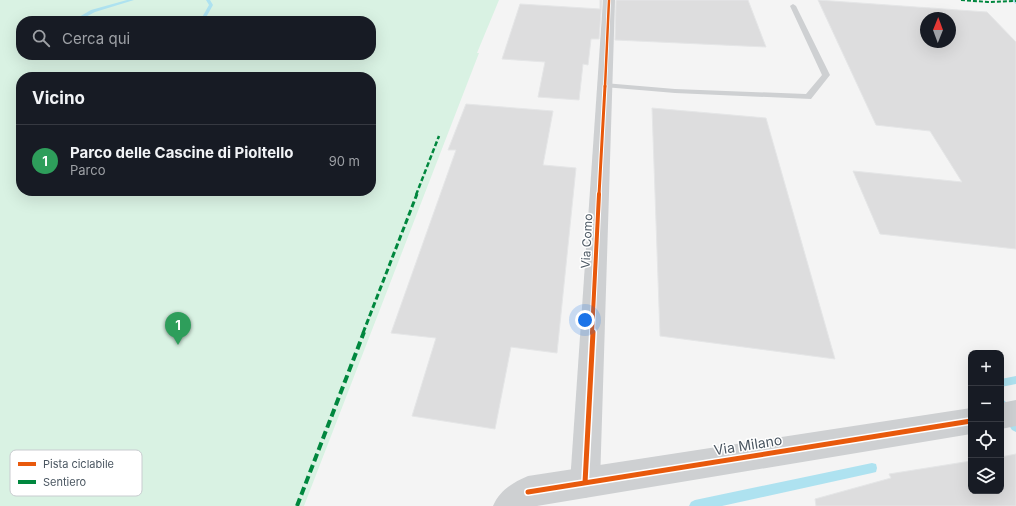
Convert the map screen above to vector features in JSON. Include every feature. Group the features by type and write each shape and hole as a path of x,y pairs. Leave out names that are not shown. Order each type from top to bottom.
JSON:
{"street":[{"name":"Via Como","path":"585,483 609,0"},
{"path":"1004,415 1016,413"},
{"name":"Via Milano","path":"519,499 585,483 968,421"}],"lane":[{"path":"604,86 808,97 826,75 793,6"}],"green space":[{"path":"0,0 499,0 477,53 479,53 304,506 0,506"}],"building":[{"path":"600,0 602,0 599,39 591,39 588,65 583,64 579,100 538,97 545,62 502,59 520,4 600,9"},
{"path":"616,0 748,0 766,47 615,40"},
{"path":"818,0 987,12 1016,42 1016,249 880,234 853,171 962,182 930,131 876,125"},
{"path":"466,104 553,111 543,165 576,168 557,353 511,347 495,429 412,416 436,338 391,333 456,150 448,150"},
{"path":"652,108 766,118 835,359 660,336"},
{"path":"1016,454 1016,506 816,506 815,499 891,478 889,474 968,461 968,494 1004,494 1004,456"}],"waterway":[{"path":"84,16 93,11 132,0"},
{"path":"205,16 211,5 208,0"},
{"path":"1013,0 1016,3"},
{"path":"1004,382 1016,380"},
{"path":"1004,409 1016,427"},
{"path":"695,506 872,468"}],"marked path":[{"path":"961,0 988,2 1016,1"},
{"path":"297,506 439,136"}],"cycle path":[{"path":"585,483 609,0"},
{"path":"528,492 968,421"}],"place":[{"name":"Parco delle Cascine di Pioltello","path":"178,345"}]}
